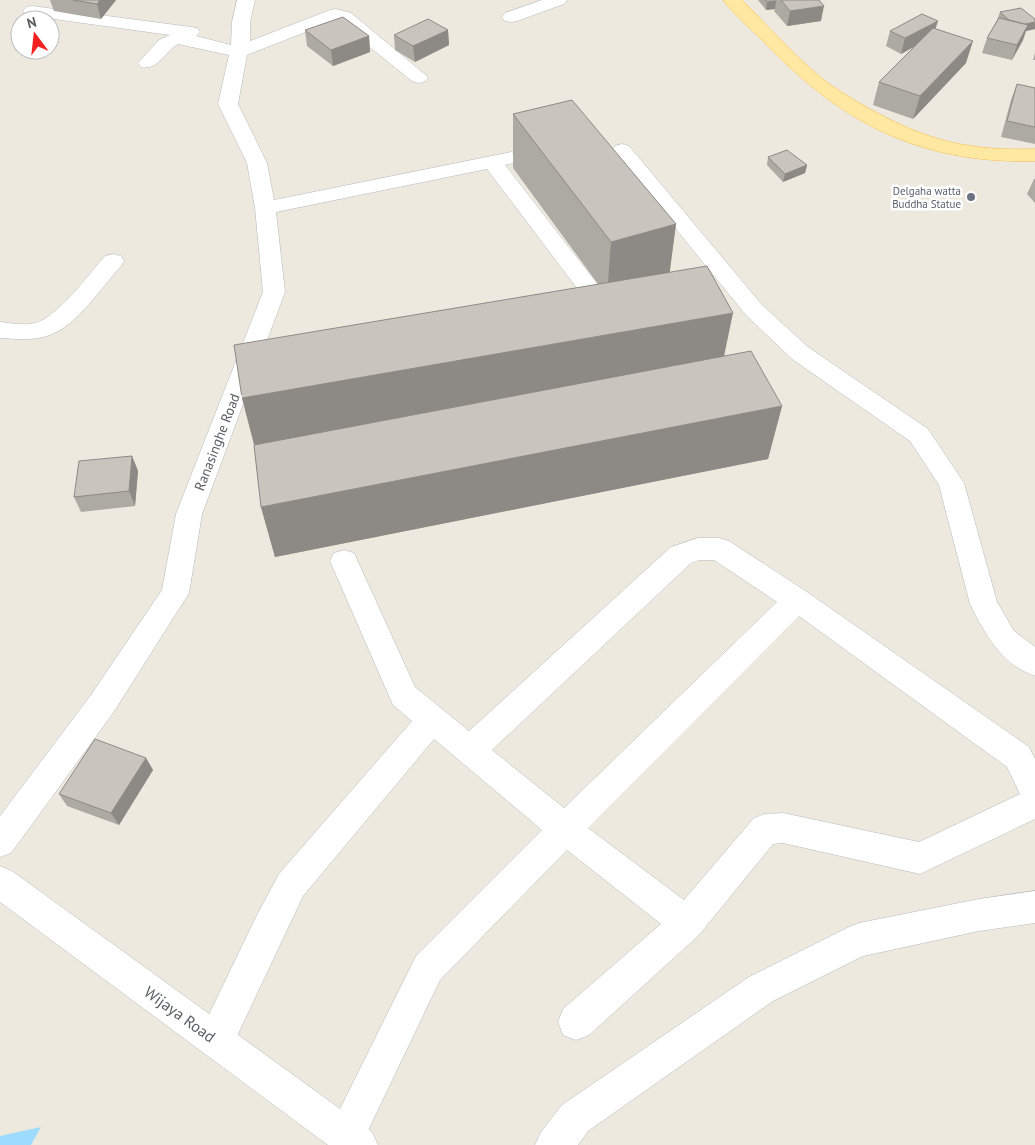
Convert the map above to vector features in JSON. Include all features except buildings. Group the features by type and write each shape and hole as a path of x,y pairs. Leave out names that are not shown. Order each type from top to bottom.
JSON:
{"main road":[{"path":"732,0 806,74 842,101 884,126 911,139 965,154 1007,157 1035,155"}],"street":[{"name":"Ranasinghe Road","path":"0,842 102,704 175,593 189,514 274,292 265,208 257,164 228,104 246,0"},
{"path":"511,17 558,0"},
{"path":"147,63 165,44 174,39 183,38 239,46 336,14 345,17 419,78"},
{"path":"60,16 239,46"},
{"path":"622,150 726,290 754,310 800,353 919,435 950,483 984,604 1004,639 1035,664"},
{"path":"265,208 528,154"},
{"path":"492,162 594,295 616,308 633,308"},
{"path":"0,330 18,332 41,330 57,322 113,261"},
{"path":"470,750 681,554 698,549 719,549 797,600 1018,757 1035,792"},
{"path":"344,561 404,696 565,829 687,923"},
{"path":"353,1140 428,968 565,829 797,600"},
{"path":"216,1040 268,929 291,885 432,719"},
{"path":"576,1022 687,923 765,829 783,828 920,858 1035,803"},
{"name":"Wijaya Road","path":"0,882 353,1140"},
{"path":"554,1145 575,1118 762,989 859,940 979,915 1035,907"}],"water":[{"path":"41,1127 31,1145 0,1145 0,1136"}],"place":[{"name":"Delgaha watta Buddha Statue","path":"971,197"}]}
